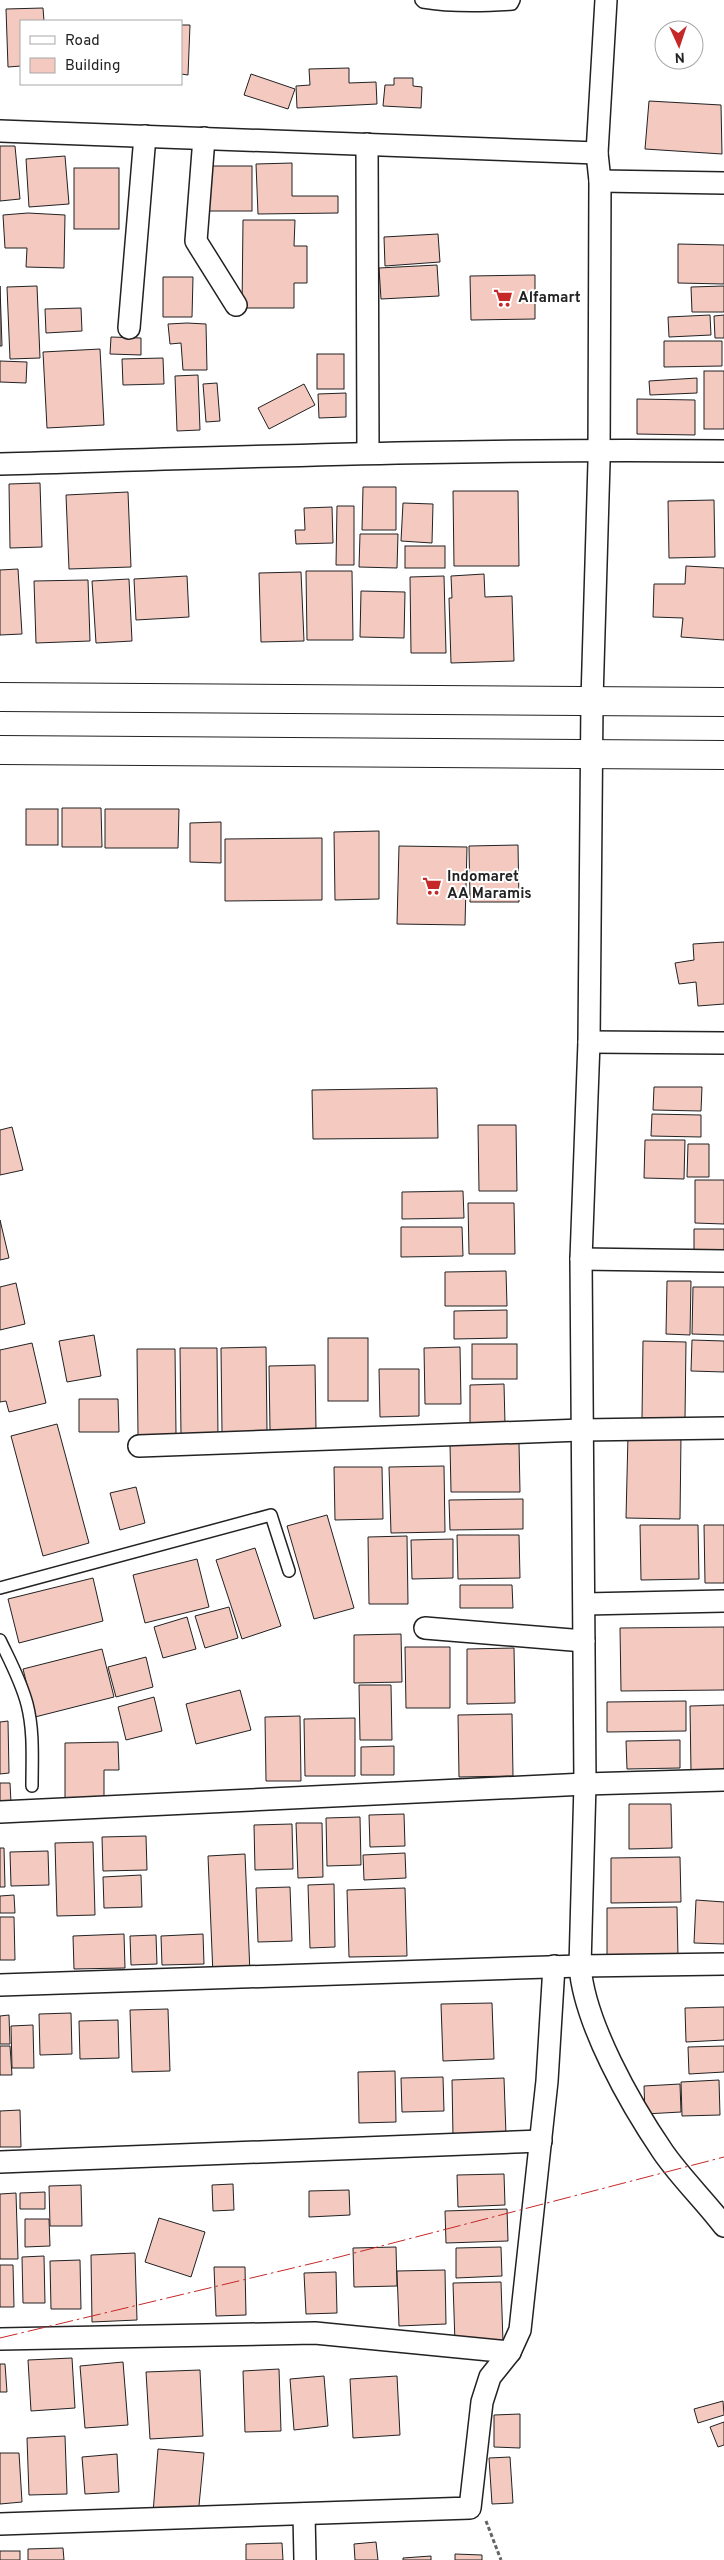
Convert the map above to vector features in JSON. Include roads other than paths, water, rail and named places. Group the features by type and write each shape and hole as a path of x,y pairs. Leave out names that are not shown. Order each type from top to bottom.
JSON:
{"street":[{"path":"606,0 597,152 600,181 599,450 592,700 589,1042 581,1259 585,1784 580,1966 581,1984 597,2028 625,2087 664,2153 724,2226"},
{"path":"0,131 597,152"},
{"path":"129,328 145,136"},
{"path":"204,138 196,241 236,304"},
{"path":"366,144 368,453"},
{"path":"600,181 724,183"},
{"path":"0,464 368,453 599,450 724,451"},
{"path":"0,697 724,702"},
{"path":"0,750 724,755"},
{"path":"589,1042 724,1043"},
{"path":"581,1259 724,1261"},
{"path":"139,1446 581,1430 724,1428"},
{"path":"584,1604 724,1601"},
{"path":"425,1628 584,1641"},
{"path":"0,1812 585,1784 724,1780"},
{"path":"0,1985 554,1966 724,1964"},
{"path":"0,2524 470,2508 482,2402 490,2377 510,2352 520,2330 547,2081 554,1966"},
{"path":"0,2162 541,2141"},
{"path":"0,2339 315,2333 510,2352"},
{"path":"304,2514 305,2560"}],"lane":[{"path":"422,0 423,2 439,5 471,6 512,4 514,0"},
{"path":"0,1588 271,1515 289,1571"},
{"path":"0,1640 18,1677 27,1705 31,1724 32,1786"}],"place":[{"name":"Alfamart","path":"503,298"},
{"name":"Indomaret AA Maramis","path":"432,886"}]}
